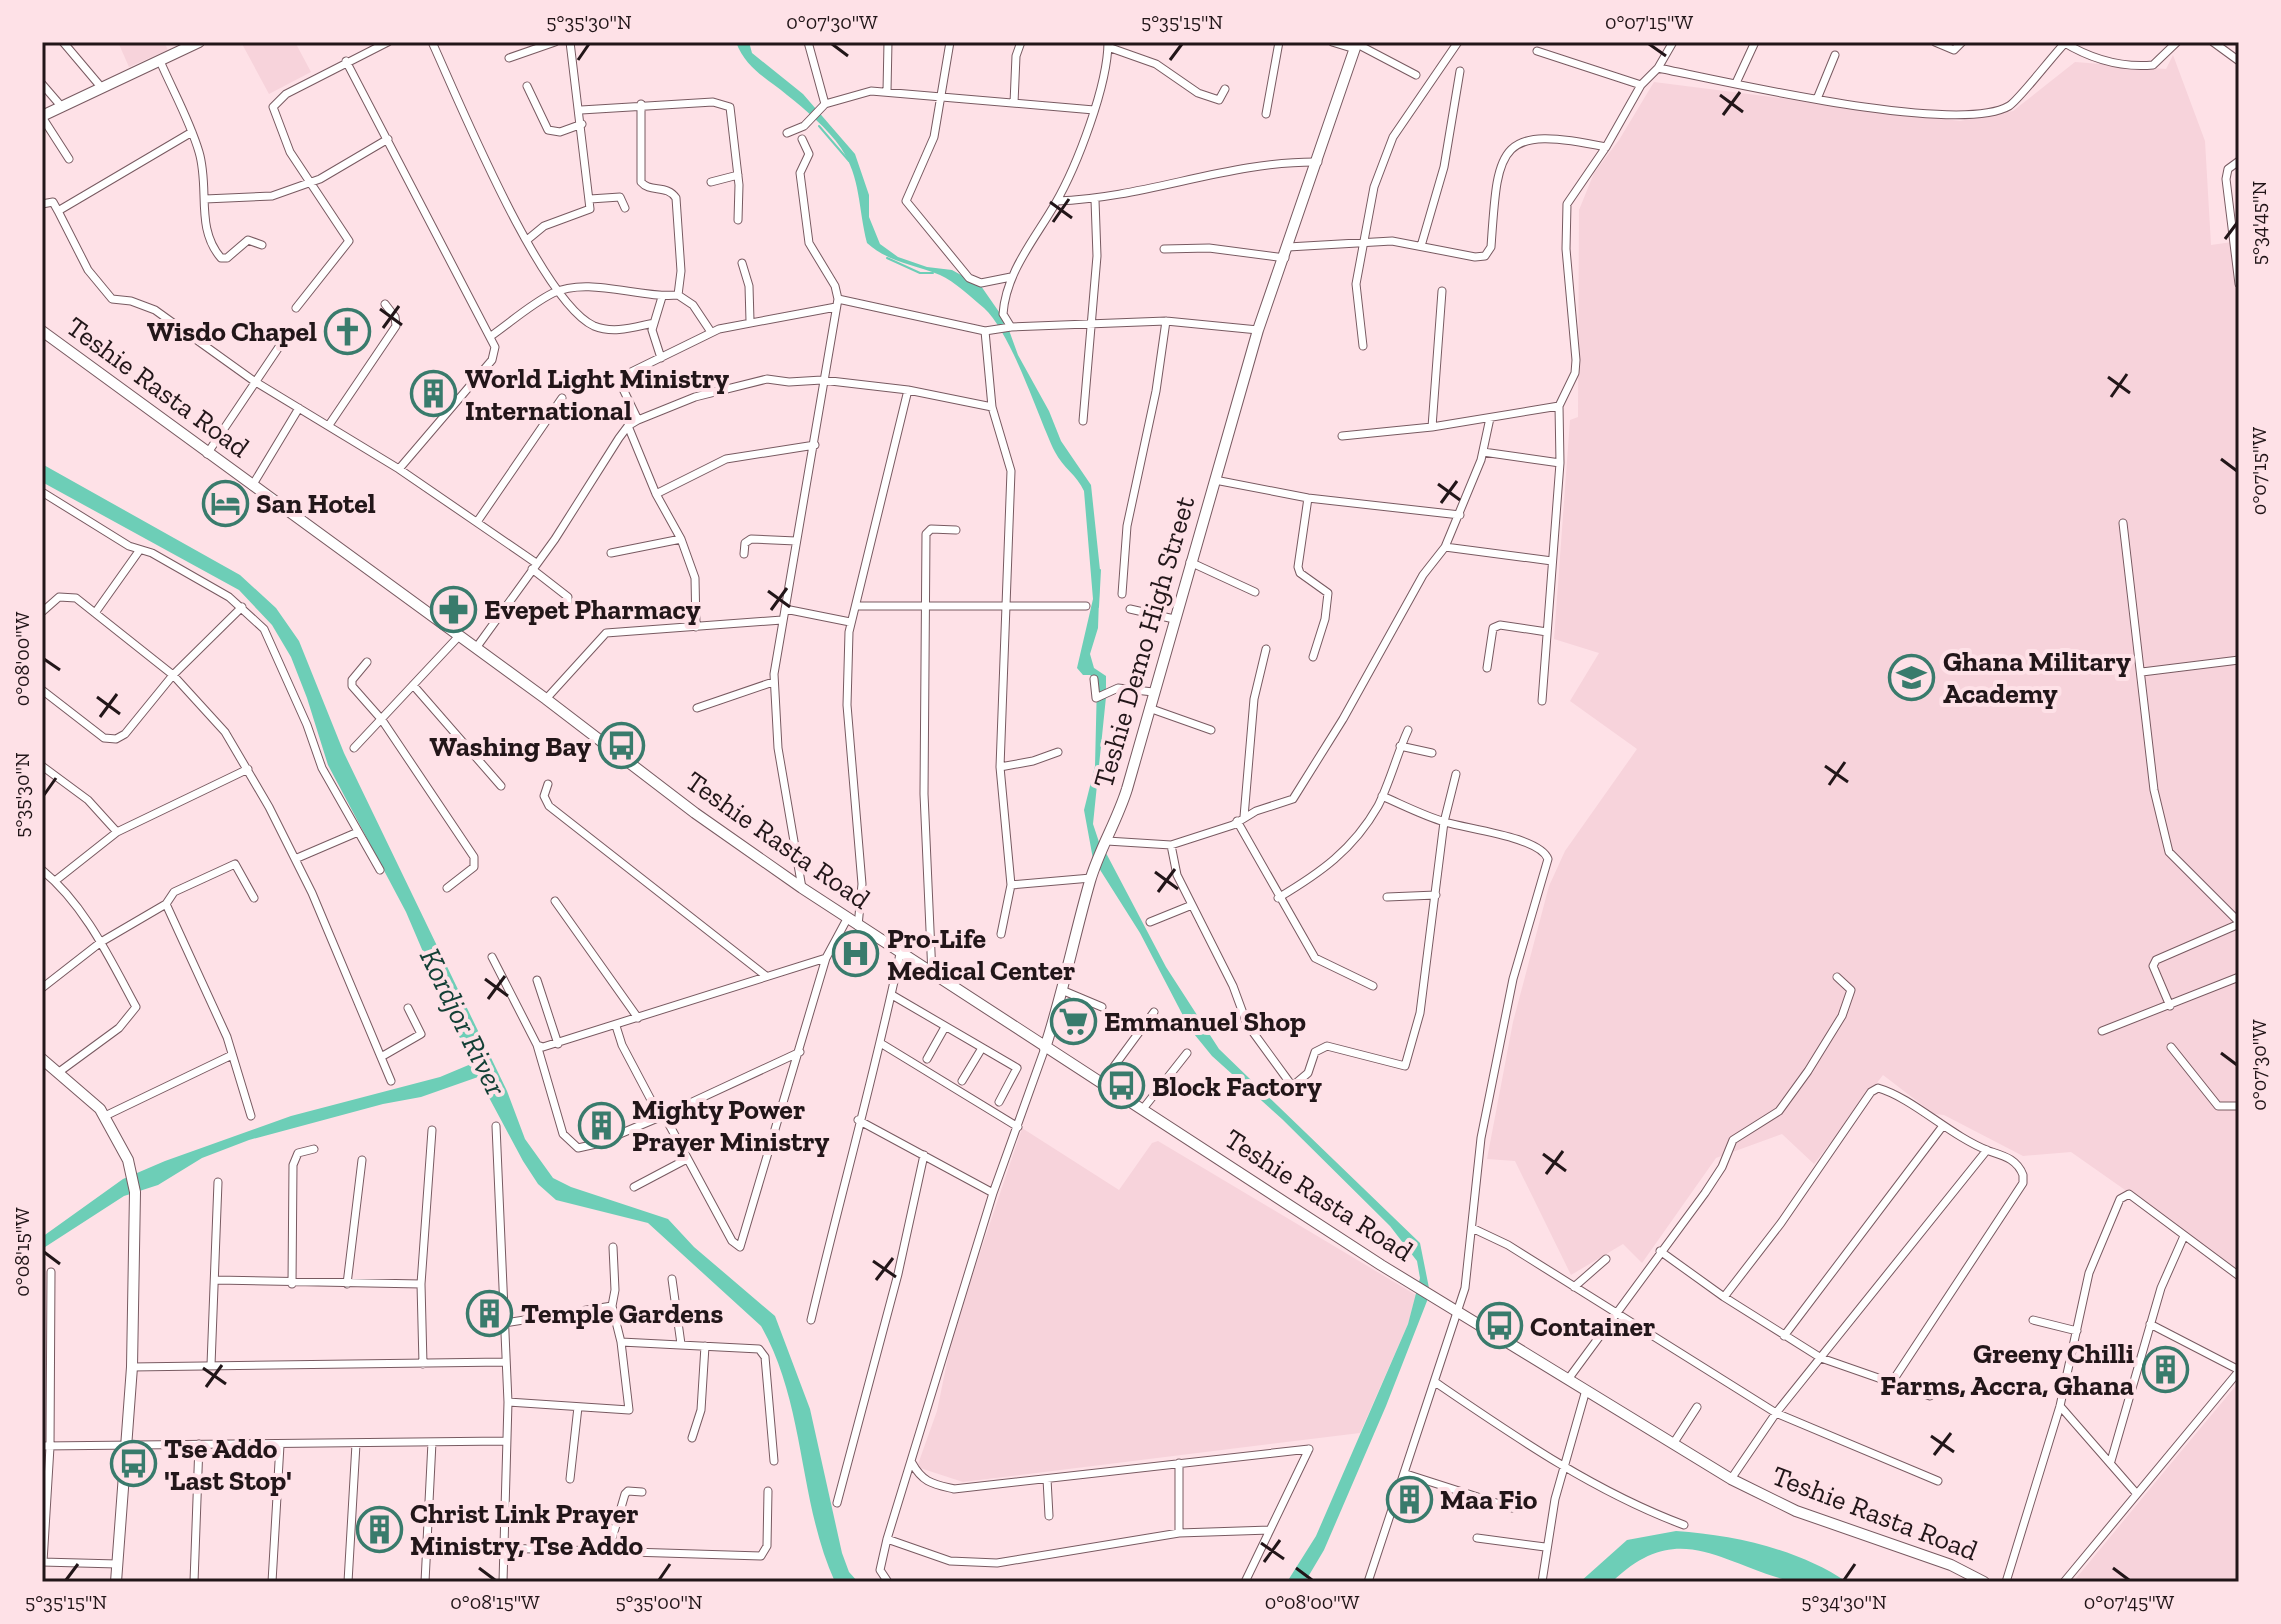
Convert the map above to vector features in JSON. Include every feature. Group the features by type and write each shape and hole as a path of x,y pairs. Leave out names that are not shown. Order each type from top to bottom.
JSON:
{"main road":[{"path":"42,117 199,42"},
{"name":"Teshie Demo High Street","path":"1045,1048 1064,991 1091,878 1127,789 1258,330 1356,45"},
{"name":"Teshie Rasta Road","path":"42,331 546,699 695,813 847,919 1045,1048 1417,1286 1731,1479 1796,1511 1951,1565 1984,1582"},
{"path":"42,1059 105,1116 117,1136 132,1174 135,1192 132,1367 116,1582"}],"street":[{"path":"63,42 101,87"},
{"path":"296,308 349,241 290,152 273,107 286,94 388,42"},
{"path":"432,42 527,240 556,292 596,327 620,331 654,323"},
{"path":"509,58 555,42"},
{"path":"527,240 544,226 587,213 590,199 570,42"},
{"path":"808,42 825,104"},
{"path":"887,91 888,42"},
{"path":"950,42 934,137 906,201 969,278 981,283 1011,277"},
{"path":"1014,103 1016,56 1021,42"},
{"path":"1266,114 1279,42"},
{"path":"1332,42 1356,45 1416,75"},
{"path":"1363,346 1356,284 1374,187 1393,137 1458,42"},
{"path":"1542,701 1560,463 1559,406 1575,373 1576,360 1566,209 1569,198 1606,147 1641,85 1658,68 1673,42"},
{"path":"1736,83 1755,42"},
{"path":"1935,42 1954,50 1962,42"},
{"path":"1658,68 1817,99 1920,112 1975,113 2001,109 2013,103 2064,42 2089,56 2129,66 2153,65 2177,42"},
{"path":"2213,42 2239,61"},
{"path":"1011,327 1003,314 1011,277 1057,201 1094,110 1108,45 1163,67 1207,98 1219,100 1225,89"},
{"path":"1537,51 1641,85"},
{"path":"1817,99 1835,55"},
{"path":"160,61 192,132 204,171 207,238 221,258 227,258 248,240 262,245"},
{"path":"346,61 495,347 492,360 399,469"},
{"path":"1421,246 1444,167 1460,71"},
{"path":"42,84 61,106"},
{"path":"527,86 548,130 560,132 582,124"},
{"path":"787,133 796,132 825,104 871,91 1094,110"},
{"path":"581,110 713,102 730,107 738,175 738,220"},
{"path":"641,104 641,182 645,187 670,191 676,198 681,271 678,295"},
{"path":"42,117 69,159"},
{"path":"58,211 192,132"},
{"path":"205,199 272,196 309,183 388,139"},
{"path":"802,139 809,154 800,178 809,243 835,286 837,303 773,682 778,748 802,888"},
{"path":"1164,249 1286,252 1364,241 1421,246 1475,257 1489,252 1501,162 1515,143 1523,140 1570,140 1606,147"},
{"path":"2239,161 2228,169 2226,179 2235,226 2239,284"},
{"path":"1057,201 1095,200 1263,163 1318,162"},
{"path":"711,182 738,175"},
{"path":"590,199 620,197 625,208"},
{"path":"1083,421 1097,256 1095,200"},
{"path":"42,204 53,202 88,270 112,299 131,301 155,310 254,381 399,469 477,522 534,566 568,597 568,604"},
{"path":"742,263 749,286 750,321"},
{"path":"491,336 556,292 588,288 662,297 678,295 693,305 711,332"},
{"path":"1432,427 1442,291"},
{"path":"661,358 652,339 662,297"},
{"path":"638,420 623,389 623,380 632,369 711,332 837,303 985,331 1011,327 1166,321 1258,330"},
{"path":"329,425 396,326 395,317 385,304"},
{"path":"1122,594 1127,526 1156,391 1166,321"},
{"path":"985,331 992,407 1011,471 1000,767 1011,885 1001,934"},
{"path":"207,454 283,341"},
{"path":"476,648 628,426 638,420 740,384 767,379 789,382 822,380 908,390 992,407"},
{"path":"858,926 862,884 847,705 850,622 908,390"},
{"path":"477,522 562,398"},
{"path":"1342,436 1432,427 1559,406"},
{"path":"252,486 299,408"},
{"path":"1105,844 1171,845 1286,804 1298,793 1417,586 1445,547 1483,452 1490,418"},
{"path":"628,426 656,494 681,539 695,578 696,627"},
{"path":"656,494 726,459 815,445"},
{"path":"1483,452 1560,463"},
{"path":"1215,480 1308,498 1460,515"},
{"path":"42,492 139,551 152,553 242,607 264,629 322,768 380,870"},
{"path":"1308,498 1298,567 1300,573 1328,593 1325,619 1313,657"},
{"path":"2123,523 2154,790 2165,840 2169,852 2239,923 2156,960 2153,966 2170,1006"},
{"path":"932,975 924,794 927,532 931,529 956,530"},
{"path":"611,553 681,539"},
{"path":"744,554 745,543 751,539 796,541"},
{"path":"1445,547 1552,561"},
{"path":"95,613 139,551"},
{"path":"1190,562 1255,592"},
{"path":"42,612 59,597 76,598 173,675 225,732 295,859 391,1081"},
{"path":"856,606 1086,606"},
{"path":"42,690 104,738 116,739 125,734 173,675 242,607"},
{"path":"785,609 850,622"},
{"path":"1130,609 1174,619"},
{"path":"546,699 606,633 782,620"},
{"path":"1487,668 1493,628 1500,625 1547,632"},
{"path":"354,748 459,636"},
{"path":"1266,649 1254,699 1241,819 1278,898 1315,958 1373,986"},
{"path":"2142,672 2239,660"},
{"path":"367,662 351,683 382,720 474,857 474,867 447,888"},
{"path":"1094,679 1094,696 1098,698 1118,688 1153,692"},
{"path":"697,708 773,682"},
{"path":"413,685 501,786"},
{"path":"1149,708 1211,730"},
{"path":"1278,898 1324,871 1343,855 1382,796 1408,730"},
{"path":"1400,746 1432,753"},
{"path":"1000,767 1033,761 1058,752"},
{"path":"42,766 88,800 117,832"},
{"path":"55,881 117,832 248,769"},
{"path":"1171,845 1174,867 1233,986 1247,1024 1290,1083 1295,1084 1308,1073 1315,1052 1327,1046 1401,1066 1407,1063 1420,1013 1444,822 1456,774"},
{"path":"548,784 544,796 549,806 766,976"},
{"path":"1372,1581 1465,1288 1481,1138 1510,993 1548,859 1540,849 1506,836 1444,822 1382,796"},
{"path":"295,859 358,832"},
{"path":"42,987 101,942 166,904 174,892 235,864 254,898"},
{"path":"42,870 55,881 101,942 135,1012 119,1028 59,1072"},
{"path":"1011,885 1091,878"},
{"path":"1387,897 1436,895"},
{"path":"555,901 638,1018"},
{"path":"166,904 211,997 251,1116"},
{"path":"1150,922 1192,905"},
{"path":"616,1026 622,1045 732,1241 740,1247 826,958 847,919"},
{"path":"811,1320 858,1120 882,1044 900,954"},
{"path":"492,957 537,1045 563,1134 572,1146 596,1144 800,1052"},
{"path":"537,1045 558,1044 826,958"},
{"path":"1569,1378 1722,1167 1733,1140 1779,1111 1808,1071 1842,1016 1851,990 1837,977"},
{"path":"2102,1031 2239,977"},
{"path":"537,980 558,1044"},
{"path":"1064,991 1102,1007"},
{"path":"892,995 1019,1070 999,1102"},
{"path":"381,1057 419,1037 420,1030 408,1008"},
{"path":"1101,1084 1154,1012"},
{"path":"927,1059 945,1027"},
{"path":"882,1044 1018,1127"},
{"path":"2171,1047 2218,1106 2239,1106"},
{"path":"962,1081 982,1048"},
{"path":"888,1582 880,1570 887,1539 993,1193 1045,1048"},
{"path":"1142,1110 1187,1053"},
{"path":"105,1116 232,1055"},
{"path":"1724,1297 1781,1223 1871,1092 1878,1088 1889,1091 1942,1127 2013,1161 2021,1170 2023,1183 1892,1382"},
{"path":"858,1120 993,1193"},
{"path":"496,1126 508,1402 503,1582"},
{"path":"1784,1336 1942,1127"},
{"path":"423,1364 421,1284 432,1130"},
{"path":"292,1284 293,1165 298,1153 314,1149"},
{"path":"1731,1479 1776,1413 1987,1150"},
{"path":"837,1503 898,1274 924,1155"},
{"path":"634,1187 687,1159"},
{"path":"347,1284 362,1160"},
{"path":"211,1365 218,1182"},
{"path":"2006,1582 2060,1406 2089,1273 2123,1195 2129,1194 2239,1276"},
{"path":"1472,1228 1508,1245 1776,1413 1938,1481"},
{"path":"2111,1461 2150,1324 2184,1236"},
{"path":"508,1402 629,1410 621,1342 612,1306 615,1290 613,1247"},
{"path":"1660,1251 1724,1297 1821,1358 1930,1396"},
{"path":"1574,1287 1606,1259"},
{"path":"51,1272 43,1562 117,1564"},
{"path":"672,1279 681,1344"},
{"path":"216,1280 292,1284 421,1284"},
{"path":"505,1323 612,1306"},
{"path":"2033,1320 2077,1331"},
{"path":"2064,1582 2239,1370 2150,1324"},
{"path":"621,1342 754,1347 765,1357 774,1461"},
{"path":"692,1438 701,1410 705,1346"},
{"path":"132,1367 505,1362"},
{"path":"1435,1382 1564,1467 1653,1514 1684,1525"},
{"path":"1542,1582 1545,1547 1586,1390"},
{"path":"2060,1406 2136,1493"},
{"path":"570,1479 578,1407"},
{"path":"1673,1444 1697,1407"},
{"path":"46,1446 505,1441"},
{"path":"425,1582 432,1442"},
{"path":"194,1582 199,1444"},
{"path":"348,1582 356,1444"},
{"path":"272,1582 280,1445"},
{"path":"912,1463 919,1476 932,1486 954,1489 1309,1449 1245,1582"},
{"path":"1179,1463 1179,1533"},
{"path":"1406,1474 1512,1508"},
{"path":"1047,1479 1049,1516"},
{"path":"609,1549 625,1494 628,1491 642,1492"},
{"path":"502,1548 761,1556 767,1546 768,1491"},
{"path":"887,1539 950,1561 986,1563 1179,1533 1270,1530"},
{"path":"1477,1538 1545,1547"}],"shaded area":[{"path":"118,42 164,42 168,50 129,67"},
{"path":"241,42 295,42 311,72 269,94"},
{"name":"Ghana Military Academy","path":"2173,55 2205,141 2211,245 2239,241 2239,1270 2071,1152 2023,1156 1944,1115 1934,1114 1883,1075 1814,1164 1782,1134 1716,1158 1642,1263 1623,1244 1571,1275 1515,1161 1487,1159 1513,1022 1549,886 1565,851 1637,749 1570,701 1599,653 1554,639 1570,420 1578,417 1579,210 1594,173 1619,140 1654,82 1960,121 2013,111 2075,62 2166,69"},
{"path":"1022,1128 1119,1190 1152,1143 1158,1141 1416,1295 1408,1324 1360,1433 963,1482 917,1467 937,1411 953,1333"},
{"path":"2239,1382 2239,1582 2073,1582 2168,1467"}],"water":[{"path":"736,42 749,42 752,53 803,94 855,154 869,195 869,217 880,244 898,257 927,267 952,270 981,286 1006,322 1018,355 1049,411 1061,441 1091,485 1100,570 1098,628 1090,654 1094,668 1106,676 1093,824 1100,845 1093,859 1084,810 1095,766 1097,682 1077,668 1093,599 1084,491 1055,452 1014,356 994,320 963,290 945,278 893,259 867,243 856,182 841,148 809,113 751,66"},
{"name":"Kordjor River","path":"42,464 240,575 276,608 299,641 344,753 507,1091 525,1139 553,1178 571,1187 668,1219 694,1247 775,1316 810,1409 842,1553 849,1572 858,1582 835,1582 823,1551 786,1388 776,1356 761,1326 648,1223 556,1200 538,1184 523,1161 478,1077 421,1097 383,1104 249,1140 202,1158 158,1185 124,1196 42,1249 42,1237 123,1179 291,1116 440,1077 471,1064 406,912 328,765 291,657 272,625 239,590 42,482"},
{"path":"1106,853 1166,967 1219,1049 1420,1243 1429,1288 1427,1301 1324,1550 1305,1582 1287,1582 1316,1536 1408,1324 1420,1278 1417,1261 1390,1226 1282,1119 1212,1056 1190,1029 1140,933 1097,865"},
{"path":"1676,1531 1743,1540 1787,1552 1847,1582 1797,1582 1699,1551 1679,1549 1658,1552 1636,1563 1612,1582 1580,1582 1627,1540"}],"waterway":[{"path":"819,126 849,161"},
{"path":"887,258 920,273 933,273"},
{"path":"1098,607 1100,570"}],"place":[{"name":"Wisdo Chapel","path":"348,331"},
{"name":"World Light Ministry International","path":"434,394"},
{"name":"San Hotel","path":"225,503"},
{"name":"Evepet Pharmacy","path":"453,609"},
{"name":"Ghana Military Academy","path":"1912,677"},
{"name":"Washing Bay","path":"622,746"},
{"name":"Pro-Life Medical Center","path":"856,954"},
{"name":"Emmanuel Shop","path":"1073,1021"},
{"name":"Block Factory","path":"1121,1086"},
{"name":"Mighty Power Prayer Ministry","path":"601,1125"},
{"name":"Temple Gardens","path":"490,1313"},
{"name":"Container","path":"1499,1326"},
{"name":"Greeny Chilli Farms, Accra, Ghana","path":"2165,1369"},
{"name":"Tse Addo 'Last Stop'","path":"133,1464"},
{"name":"Maa Fio","path":"1409,1499"},
{"name":"Christ Link Prayer Ministry, Tse Addo","path":"379,1529"}]}
